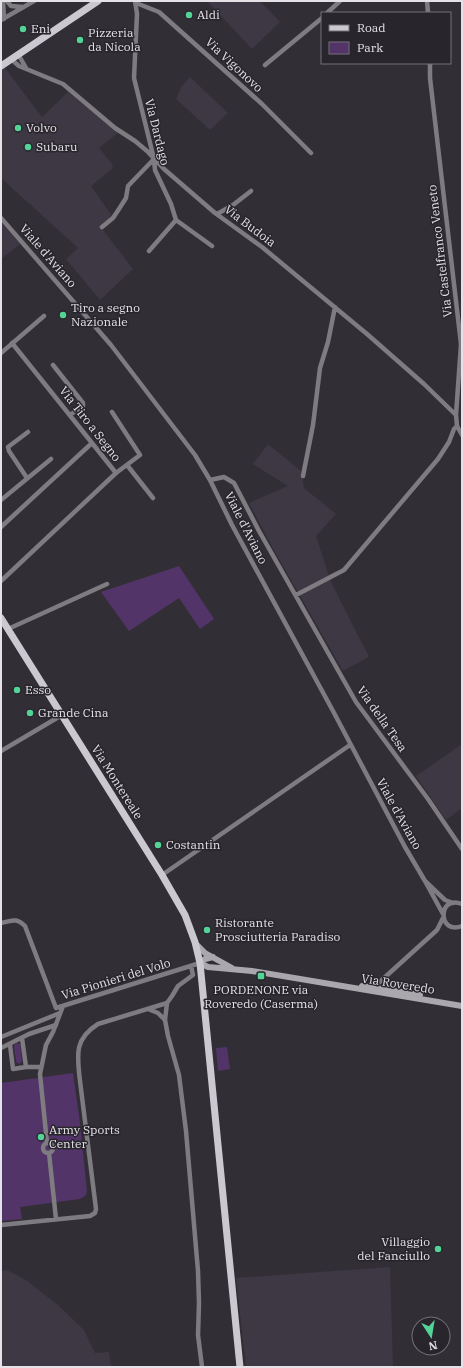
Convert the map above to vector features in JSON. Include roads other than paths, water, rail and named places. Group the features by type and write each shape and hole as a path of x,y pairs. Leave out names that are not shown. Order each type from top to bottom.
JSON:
{"main road":[{"path":"1,66 98,1"},
{"name":"Via Montereale","path":"1,618 162,875 185,915 195,942 200,963 240,1367"},
{"name":"Via Roveredo","path":"195,942 200,949 233,969"},
{"path":"200,963 205,959 213,957"},
{"name":"Via Roveredo","path":"200,963 204,966 214,968 233,969 404,997 462,1004"},
{"path":"202,982 205,973 214,968"},
{"name":"Via Roveredo","path":"331,984 384,989 462,1004"}],"street":[{"path":"2,20 4,10 3,1"},
{"path":"7,1 11,6 11,15"},
{"path":"2,20 34,1"},
{"path":"328,12 340,1"},
{"path":"427,1 428,12"},
{"name":"Via Vigonovo","path":"136,2 159,12 262,104 311,153"},
{"name":"Via Dardago","path":"136,2 137,14 134,78 154,159 155,170 171,204 176,220"},
{"path":"11,6 23,7"},
{"path":"4,10 11,15"},
{"path":"265,65 321,19"},
{"path":"18,54 26,68"},
{"name":"Via Budoia","path":"11,59 16,64 63,84 115,128 148,151 164,169 217,214 262,247 335,307 424,384 456,415"},
{"name":"Via Castelfranco Veneto","path":"430,64 431,85 461,344 456,415 457,426 462,435"},
{"path":"102,227 113,218 126,198 128,186 154,159"},
{"path":"217,214 233,205 251,191"},
{"name":"Viale d'Aviano","path":"1,218 111,345 195,455 210,480 232,525 443,916"},
{"path":"149,251 176,220 212,246"},
{"path":"303,476 313,425 320,368 328,342 335,307"},
{"path":"1,353 44,316"},
{"name":"Via Tiro a Segno","path":"12,343 116,473 140,455 112,412"},
{"path":"53,365 83,403 83,406 70,415"},
{"path":"296,595 344,570 438,459 450,442 454,429 457,426"},
{"path":"27,478 9,451 8,447 28,432"},
{"path":"1,527 92,443"},
{"path":"1,500 51,459"},
{"path":"126,465 153,498"},
{"path":"1,581 116,473"},
{"name":"Via della Tesa","path":"210,480 224,477 234,483 259,531 356,702 428,799 462,849"},
{"path":"8,629 107,584"},
{"path":"1,751 62,716"},
{"path":"162,875 350,745"},
{"name":"Viale d'Aviano","path":"425,881 445,900 462,904"},
{"path":"373,988 437,930 446,907 453,903"},
{"path":"443,916 445,922 451,927 455,928 462,926"},
{"name":"Via Pionieri del Volo","path":"1,923 15,920 20,921 25,926 56,1008 200,963"},
{"path":"191,966 193,976 178,986 167,1003 165,1020 179,1075 187,1139 198,1271 198,1335 202,1367"},
{"path":"386,977 382,984 384,989 404,997"},
{"path":"1,1225 90,1216 95,1213 96,1209 78,1060 79,1046 82,1037 98,1024 167,1003"},
{"path":"56,1219 48,1153 51,1152 53,1148 47,1143 40,1084 41,1067 46,1045 63,1006"},
{"path":"148,1009 158,1013 165,1020"},
{"path":"1,1037 60,1013"},
{"path":"1,1048 56,1025"},
{"path":"22,1038 26,1067"},
{"path":"10,1045 13,1069 41,1067"}],"place":[{"name":"Aldi","path":"189,15"},
{"name":"Eni","path":"23,29"},
{"name":"Pizzeria da Nicola","path":"80,40"},
{"name":"Volvo","path":"18,128"},
{"name":"Subaru","path":"28,147"},
{"name":"Tiro a segno Nazionale","path":"63,315"},
{"name":"Esso","path":"17,690"},
{"name":"Grande Cina","path":"30,713"},
{"name":"Costantin","path":"158,845"},
{"name":"Ristorante Prosciutteria Paradiso","path":"207,930"},
{"name":"PORDENONE via Roveredo (Caserma)","path":"261,976"},
{"name":"Army Sports Center","path":"41,1137"},
{"name":"Villaggio del Fanciullo","path":"438,1249"}]}
